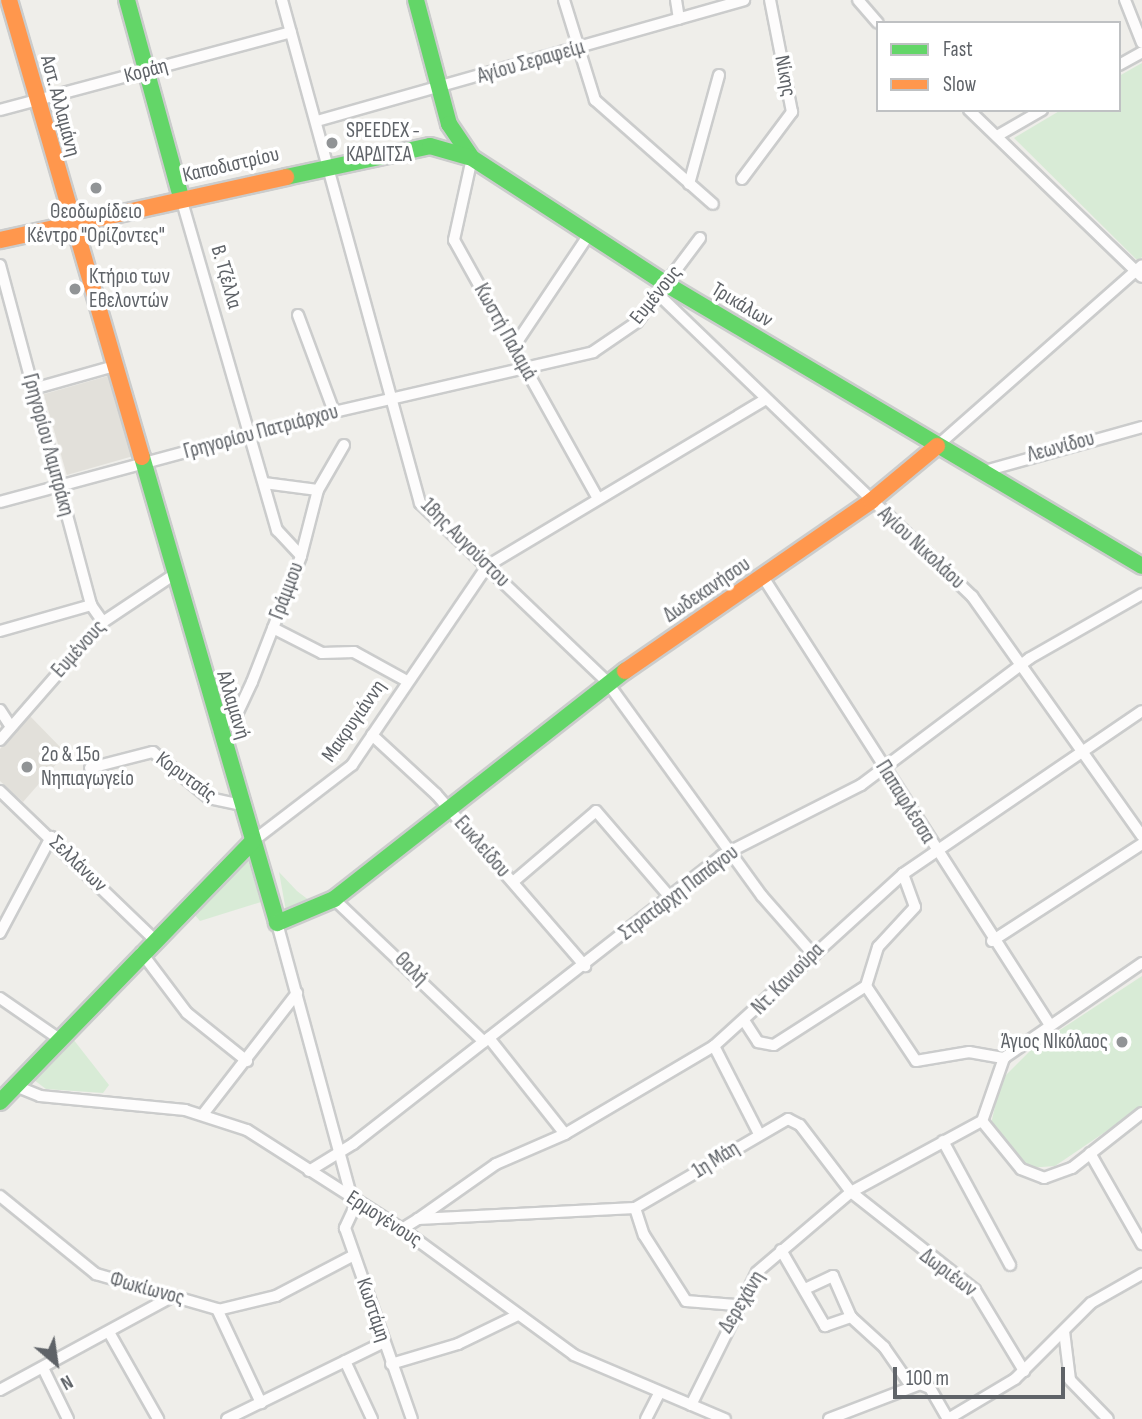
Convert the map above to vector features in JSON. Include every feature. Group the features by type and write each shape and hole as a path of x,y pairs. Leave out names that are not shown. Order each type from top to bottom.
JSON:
{"street":[{"name":"Αστ. Αλλαμάνη","path":"9,0 71,223"},
{"name":"Β. Τζέλλα","path":"127,0 181,198 281,540 301,556"},
{"name":"18ης Αυγούστου","path":"282,0 330,164 420,503 607,682 729,851 813,953"},
{"name":"Τρικάλων","path":"416,0 449,124 472,158 590,233 662,289 1142,566"},
{"path":"564,0 595,100 713,204"},
{"path":"676,0 679,19"},
{"name":"Αγίου Σεραφείμ","path":"317,121 579,49 744,0"},
{"name":"Νίκης","path":"742,179 792,112 770,0"},
{"path":"858,0 876,21"},
{"path":"1125,0 1142,43"},
{"name":"Κοράη","path":"0,110 291,32"},
{"path":"1121,64 1142,52"},
{"path":"689,184 719,75"},
{"path":"971,112 1140,271"},
{"path":"996,136 1038,112"},
{"path":"430,146 449,124"},
{"name":"Καποδιστρίου","path":"0,240 330,164 430,146 472,158"},
{"name":"Κωστή Παλαμά","path":"472,158 452,235 598,499"},
{"name":"Αλλαμανή","path":"71,223 139,465 298,993 355,1200"},
{"path":"513,348 590,233"},
{"name":"Ευμένους","path":"524,367 603,347 637,322 700,238"},
{"name":"Γρηγορίου Λαμπράκη","path":"0,265 91,605 103,622"},
{"name":"Δωδεκανήσου","path":"277,923 334,899 607,682 871,501 1140,271"},
{"name":"Αγίου Νικολάου","path":"662,289 764,401 972,596 1142,836"},
{"path":"298,315 334,412"},
{"path":"33,388 111,367"},
{"name":"Γρηγορίου Πατριάρχου","path":"0,502 249,433 524,367"},
{"name":"Μακρυγιάννη","path":"0,1102 62,1041 141,952 253,841 340,779 487,566 764,401"},
{"name":"Λεωνίδου","path":"981,472 1142,427"},
{"name":"Γράμμου","path":"218,729 238,712 301,556 318,490 344,445"},
{"path":"264,483 318,490"},
{"name":"Ευμένους","path":"0,740 103,622 172,576"},
{"name":"Παπαφλέσσα","path":"763,577 992,941 1050,1025"},
{"name":"Στρατάρχη Παπάγου","path":"309,1171 341,1153 585,966 729,851 884,769 1021,665 1142,594"},
{"path":"0,631 91,605"},
{"path":"272,628 323,653 354,652 407,681"},
{"path":"0,710 11,727"},
{"name":"Ντ. Κανιούρα","path":"418,1219 496,1164 565,1134 715,1046 745,1022 813,953 903,874 1142,711"},
{"name":"Ευκλείδου","path":"372,735 448,807 585,966"},
{"name":"Κορυτσάς","path":"90,768 153,752 209,798 243,805"},
{"name":"Σελλάνων","path":"0,791 51,837 154,939"},
{"path":"513,883 596,811 670,897"},
{"path":"1131,820 1142,813"},
{"path":"0,933 51,837"},
{"path":"992,941 1142,844"},
{"path":"745,1022 758,1042 774,1045 866,986 878,947 915,907 903,874"},
{"name":"Θαλή","path":"334,899 487,1040 565,1134"},
{"path":"141,952 187,1013 247,1061"},
{"path":"851,1192 982,1121 1004,1058 1142,963"},
{"path":"866,986 916,1061 970,1052 1004,1058"},
{"path":"204,1114 298,993"},
{"path":"0,998 62,1041"},
{"path":"715,1046 759,1134"},
{"name":"Ερμογένους","path":"18,1087 40,1096 204,1114 247,1130 402,1229 574,1355 725,1419"},
{"path":"982,1121 989,1135 1034,1177 1058,1175 1142,1112"},
{"name":"1η Μάη","path":"402,1229 418,1219 635,1208 759,1134 794,1121 851,1192"},
{"path":"943,1140 1010,1265"},
{"path":"1090,1153 1142,1244"},
{"name":"Δερεχάνη","path":"691,1405 736,1305 781,1250 851,1192"},
{"name":"Δωριέων","path":"851,1192 975,1290 1024,1371"},
{"name":"Φωκίωνος","path":"0,1196 96,1274 218,1310"},
{"name":"Κωστάμη","path":"355,1200 344,1224 412,1419"},
{"path":"635,1208 644,1235 686,1301 736,1305"},
{"path":"781,1250 827,1328 851,1317"},
{"path":"257,1419 256,1405 218,1310 276,1296 354,1255"},
{"path":"829,1419 911,1386 929,1387 948,1419 1024,1371 1098,1298 1142,1274"},
{"path":"805,1289 833,1276 851,1317 884,1346 911,1386"},
{"path":"0,1390 110,1334 173,1296"},
{"path":"391,1364 458,1344 519,1315"},
{"path":"1065,1331 1069,1378 1105,1418"},
{"path":"110,1334 158,1419"},
{"path":"227,1419 384,1342"},
{"path":"345,1361 372,1419"},
{"path":"43,1368 68,1419"},
{"path":"646,1419 659,1393"}],"shaded area":[{"path":"111,375 134,456 67,475 44,394"},
{"name":"2ο & 15ο Νηπιαγωγείο","path":"28,714 66,753 23,802 0,781 0,749"}],"green space":[{"path":"1142,63 1142,257 1138,261 1014,138 1058,112 1121,112 1121,75"},
{"path":"248,860 261,902 200,921 194,914"},
{"path":"279,872 297,891 310,901 286,911"},
{"path":"1142,976 1142,1107 1055,1166 1028,1168 991,1124 1001,1080 1034,1047"},
{"path":"73,1039 109,1085 103,1093 46,1089 34,1080"}],"traffic: fast":[{"path":"127,0 181,198"},
{"path":"416,0 449,124 472,158 666,284 1142,566"},
{"path":"286,177 430,146 468,157"},
{"path":"142,457 277,923 334,899 625,671"},
{"path":"0,1102 253,841"}],"traffic: slow":[{"path":"9,0 142,457"},
{"path":"0,240 286,177"},
{"path":"625,671 871,501 937,446"}],"place":[{"name":"SPEEDEX - ΚΑΡΔΙΤΣΑ","path":"332,143"},
{"name":"Θεοδωρίδειο Κέντρο \"Ορίζοντες\"","path":"96,188"},
{"name":"Κτήριο των Εθελοντών","path":"75,289"},
{"name":"2ο & 15ο Νηπιαγωγείο","path":"27,767"},
{"name":"Άγιος ΝΙκόλαος","path":"1122,1042"}]}
